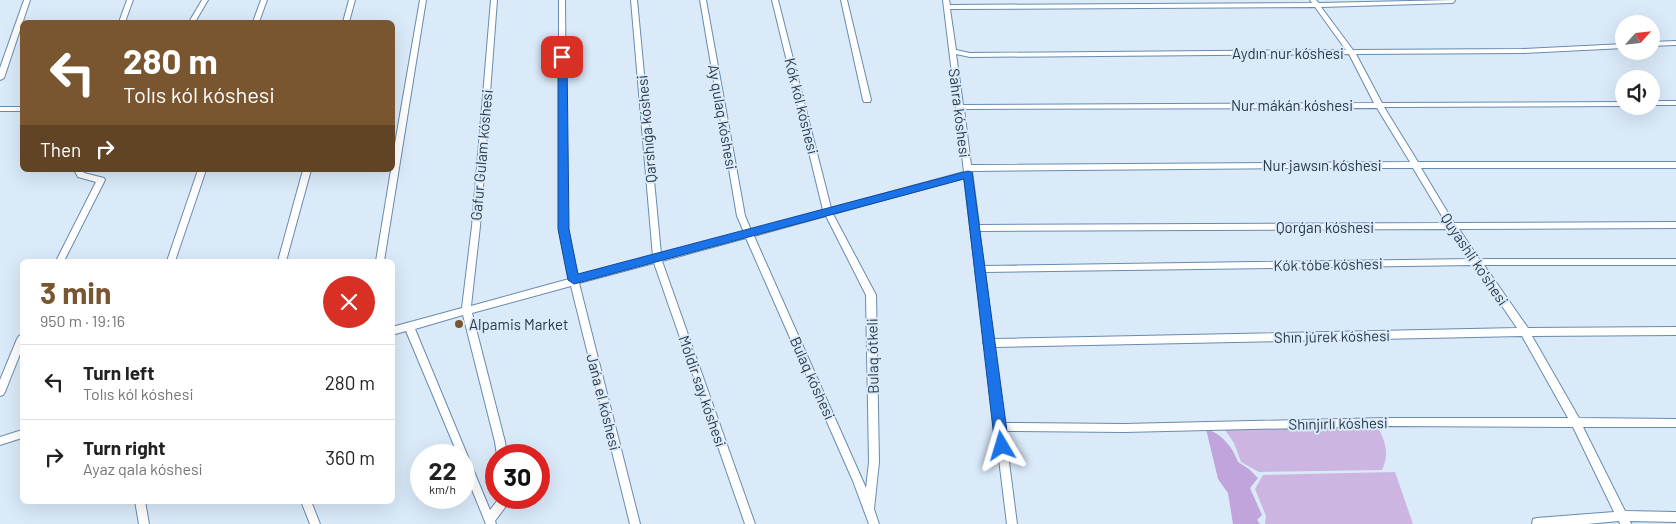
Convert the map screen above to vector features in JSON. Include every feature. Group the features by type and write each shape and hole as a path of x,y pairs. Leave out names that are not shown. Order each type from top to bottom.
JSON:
{"street":[{"path":"20,20 27,0"},
{"path":"123,20 130,0"},
{"path":"193,20 205,0"},
{"path":"257,20 264,0"},
{"path":"347,20 352,0"},
{"path":"395,170 423,0"},
{"name":"Gafur Gulam kóshesi","path":"466,309 476,226 494,0"},
{"name":"Jańa el kóshesi","path":"562,0 563,229 635,524"},
{"name":"Qarshıǵa kóshesi","path":"634,0 657,258"},
{"name":"Ay qulaq kóshesi","path":"703,0 741,216 750,233"},
{"name":"Kók kól kóshesi","path":"775,0 828,212"},
{"path":"844,0 867,100"},
{"path":"946,4 1452,1"},
{"name":"Quyashli ko'shesi","path":"1314,3 1352,53 1379,105 1452,226 1525,332 1576,423 1624,520"},
{"name":"Sahra kóshesi","path":"946,4 1012,524"},
{"path":"0,78 20,20"},
{"path":"1660,44 1676,43"},
{"name":"Aydın nur kóshesi","path":"952,51 970,55 1352,53 1522,51 1615,46"},
{"path":"1660,104 1676,103"},
{"name":"Nur mákán kóshesi","path":"960,107 1615,104"},
{"path":"0,108 20,109"},
{"name":"Nur jawsın kóshesi","path":"395,330 466,309 828,212 968,171 1416,165 1676,166"},
{"path":"172,259 201,172"},
{"path":"283,259 306,172"},
{"path":"380,259 395,172"},
{"path":"61,259 101,180 80,173"},
{"name":"Bulaq ótkeli","path":"828,212 871,295 874,462 869,509"},
{"name":"Qorǵan kóshesi","path":"975,228 1676,225"},
{"name":"Bulaq kóshesi","path":"750,233 874,524"},
{"name":"Móldir say kóshesi","path":"657,258 750,524"},
{"name":"Kók tóbe kóshesi","path":"980,269 1475,262 1676,262"},
{"path":"466,309 499,444"},
{"path":"409,326 458,444"},
{"name":"Shın júrek kóshesi","path":"988,343 1525,332 1676,331"},
{"path":"0,392 20,344"},
{"name":"Shınjırlı kóshesi","path":"1000,427 1124,428 1387,422 1676,423"},
{"path":"0,441 20,435"},
{"path":"475,485 490,522"},
{"path":"141,504 144,524"},
{"path":"307,504 315,524"},
{"path":"490,522 498,509"},
{"path":"1537,523 1676,517"}],"shaded area":[{"path":"1377,425 1386,447 1386,458 1382,470 1259,472 1241,462 1234,443 1225,430"},
{"path":"1206,429 1221,437 1230,446 1238,462 1258,478 1250,488 1262,515 1257,520 1260,524 1233,524 1228,493 1218,479"},
{"path":"1395,472 1413,524 1265,524 1266,516 1255,489 1263,475"}],"place":[{"name":"Alpamis Market","path":"459,324"}],"route":[{"path":"562,57 563,229 574,280 968,174 1002,446"}]}
